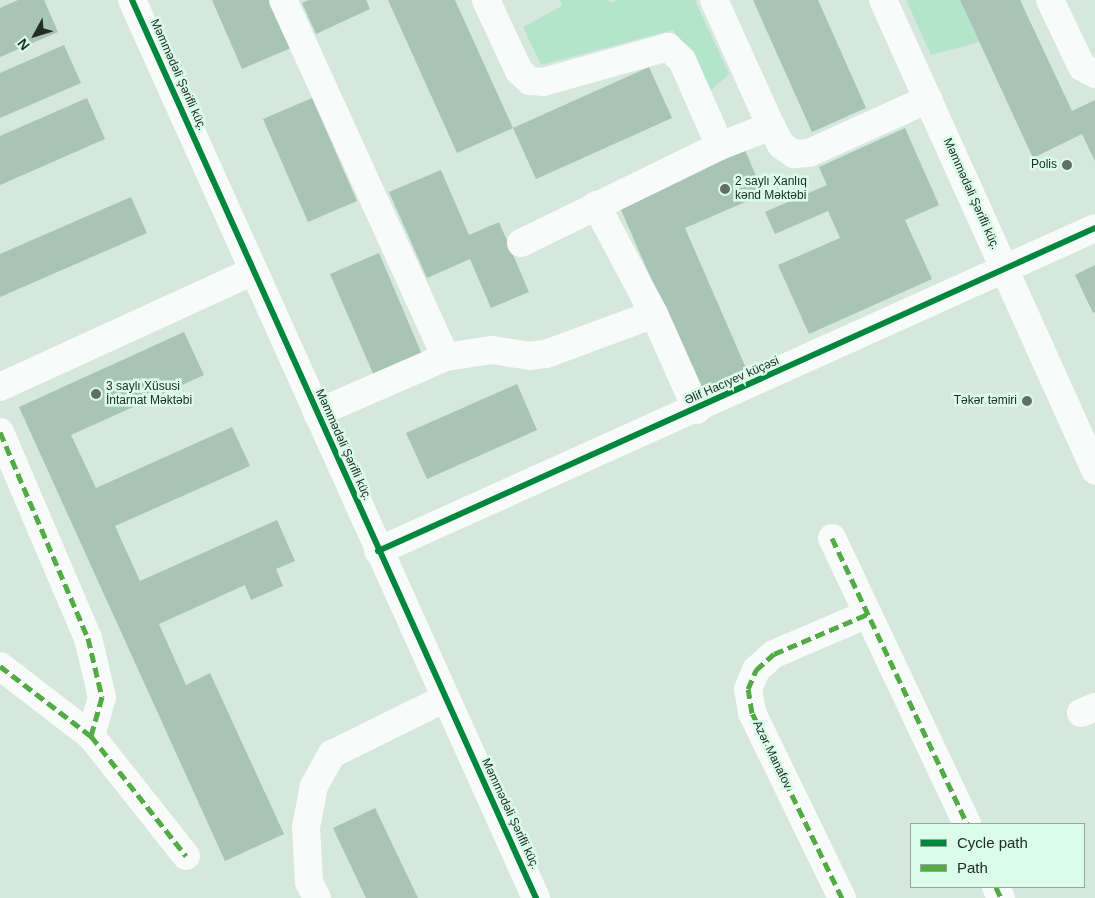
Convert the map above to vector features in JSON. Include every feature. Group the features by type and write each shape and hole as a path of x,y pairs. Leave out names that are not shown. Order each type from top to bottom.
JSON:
{"street":[{"name":"Məmmədəli Şərifli küç.","path":"132,0 444,699 536,898"},
{"path":"283,0 446,357"},
{"path":"486,0 519,71 530,81 543,82 668,48 682,60 720,146"},
{"path":"714,0 771,126 781,145 794,154 809,154 928,100"},
{"name":"Məmmədəli Şərifli küç.","path":"883,0 1095,470"},
{"path":"1050,0 1082,67 1095,74"},
{"path":"521,243 720,146 771,126"},
{"path":"596,206 654,314 697,410"},
{"name":"Əlif Hacıyev küçəsi","path":"378,551 697,410 1095,228"},
{"path":"0,387 253,271"},
{"path":"317,413 446,357 474,351 529,356 546,354 654,314"},
{"path":"0,432 88,638 102,698 91,736"},
{"path":"832,538 967,823"},
{"name":"Azər Manafov","path":"842,898 752,713 748,689 756,670 774,654 868,614"},
{"path":"0,666 91,736 186,856"},
{"path":"317,898 309,882 306,827 314,786 332,754 444,699"}],"green space":[{"path":"560,0 608,0 610,3 618,0 695,0 729,74 708,93 673,30 541,65 523,27 562,6"},
{"path":"906,0 960,0 979,42 931,55"}],"building":[{"path":"18,0 44,0 58,32 0,57 0,8"},
{"path":"212,0 270,0 291,48 242,69"},
{"path":"309,0 366,0 370,9 316,34 302,3"},
{"path":"388,0 455,0 513,128 457,153"},
{"path":"753,0 818,0 866,108 812,132"},
{"path":"960,0 1020,0 1072,111 1095,100 1095,161 1082,134 1033,158"},
{"path":"64,45 81,83 0,118 0,73"},
{"path":"649,67 672,118 536,179 513,128"},
{"path":"87,98 105,139 0,185 0,136"},
{"path":"312,98 357,201 308,222 263,119"},
{"path":"905,128 939,205 905,220 932,279 809,334 778,265 840,238 828,211 775,234 765,212 827,185 819,167"},
{"path":"744,148 764,194 685,228 749,375 702,395 618,203"},
{"path":"441,170 469,235 499,222 529,292 491,308 470,259 427,278 389,192"},
{"path":"131,197 147,233 0,297 0,254"},
{"path":"379,253 423,357 375,378 330,274"},
{"path":"1095,265 1095,312 1093,313 1075,275"},
{"path":"184,332 204,375 71,435 96,488 232,427 250,466 115,526 140,581 277,520 295,561 276,569 283,586 251,600 245,585 159,624 186,685 210,673 284,834 225,861 19,407"},
{"path":"517,384 537,430 427,479 406,433"},
{"path":"375,808 418,898 366,898 333,828"}],"marked path":[{"path":"0,432 88,638 102,697 91,736"},
{"path":"832,538 967,823"},
{"path":"842,898 752,713 748,689 756,670 774,654 868,614"},
{"path":"0,666 91,736 186,856"},
{"path":"996,888 1001,898"}],"cycle path":[{"path":"132,0 536,898"},
{"path":"378,551 1095,228"}],"place":[{"name":"Polis","path":"1067,165"},
{"name":"2 saylı Xanlıq kənd Məktəbi","path":"725,189"},
{"name":"3 saylı Xüsusi İntarnat Məktəbi","path":"96,394"},
{"name":"Təkər təmiri","path":"1027,401"}]}
